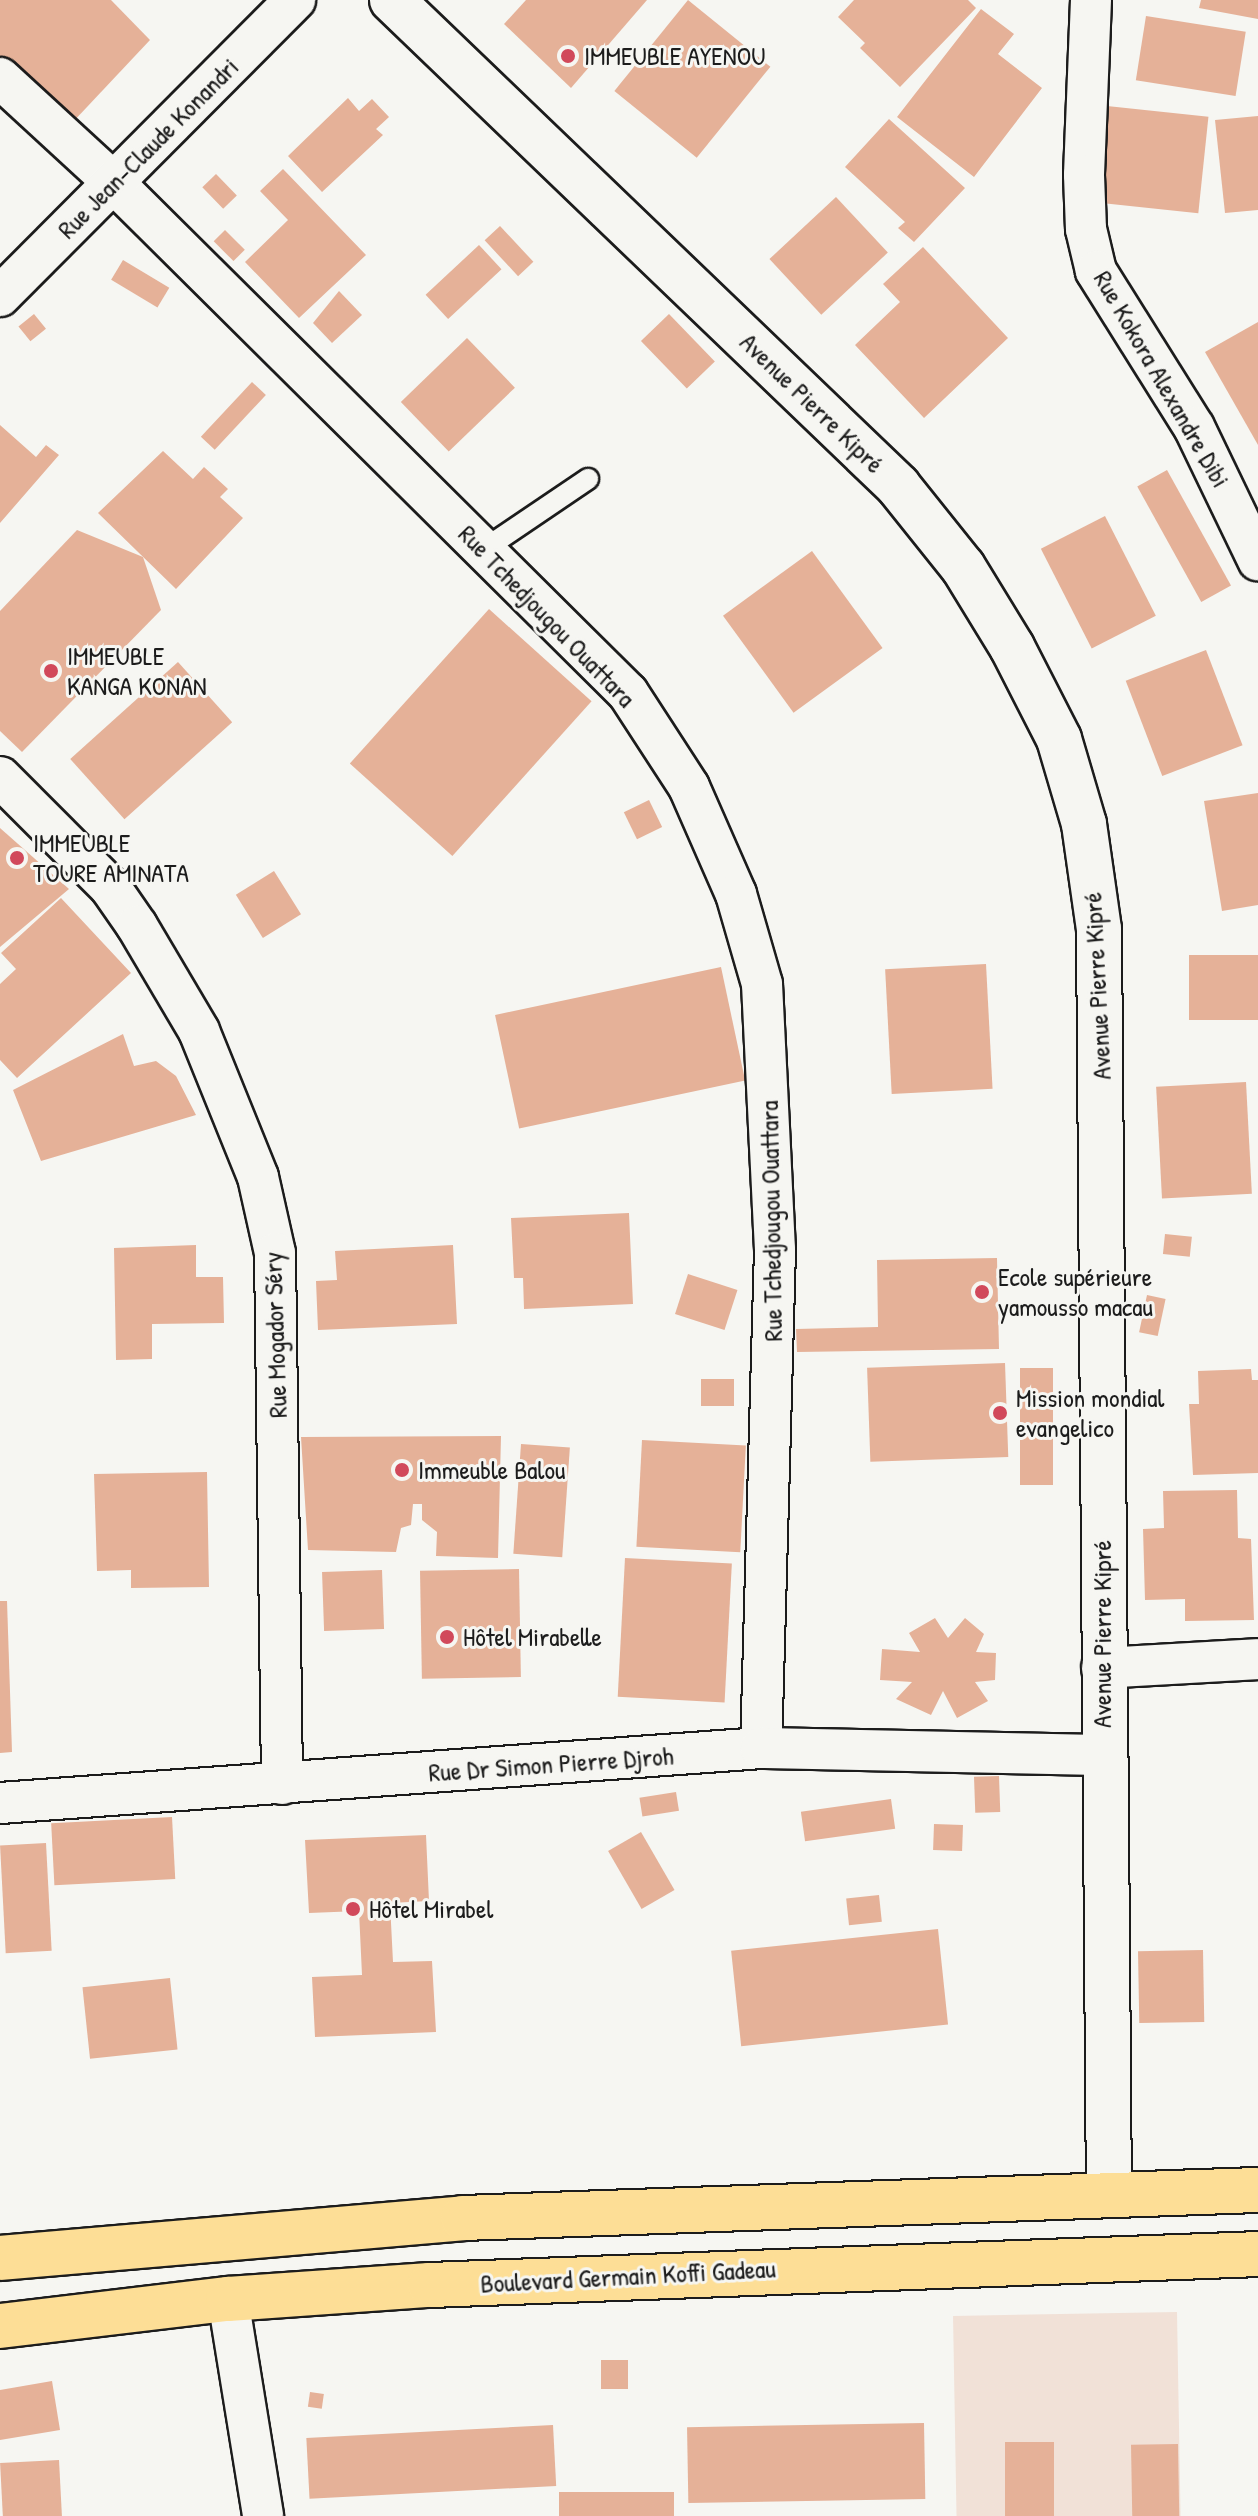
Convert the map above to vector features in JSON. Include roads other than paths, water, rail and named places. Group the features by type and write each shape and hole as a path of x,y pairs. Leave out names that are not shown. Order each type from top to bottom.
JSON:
{"main road":[{"path":"0,2258 463,2218 1258,2190"},
{"name":"Boulevard Germain Koffi Gadeau","path":"0,2326 228,2299 656,2273 1258,2254"}],"street":[{"name":"Rue Jean-Claude Konandri","path":"0,296 295,0"},
{"name":"Avenue Pierre Kipré","path":"392,0 898,486 963,567 1012,647 1059,739 1084,824 1099,929 1102,1668 1109,2193"},
{"name":"Rue Kokora Alexandre Dibi","path":"1090,1 1084,175 1086,229 1096,271 1194,427 1258,560"},
{"name":"Rue Tchedjougou Ouattara","path":"0,78 114,183 628,693 689,787 736,894 762,984 775,1249 761,1748"},
{"name":"Rue Mogador Séry","path":"0,777 110,887 137,926 199,1031 258,1177 275,1253 282,1784"},
{"path":"1102,1668 1258,1659"},
{"name":"Rue Dr Simon Pierre Djroh","path":"0,1803 761,1748 1103,1755"},
{"path":"228,2299 263,2516"}],"lane":[{"path":"483,550 588,479"}],"place":[{"name":"IMMEUBLE AYENOU","path":"568,56"},
{"name":"IMMEUBLE KANGA KONAN","path":"51,671"},
{"name":"IMMEUBLE TOURE AMINATA","path":"17,858"},
{"name":"Ecole supérieure yamousso macau","path":"982,1292"},
{"name":"Mission mondial evangelico","path":"1000,1413"},
{"name":"Immeuble Balou","path":"402,1470"},
{"name":"Hôtel Mirabelle","path":"447,1637"},
{"name":"Hôtel Mirabel","path":"353,1909"}]}
